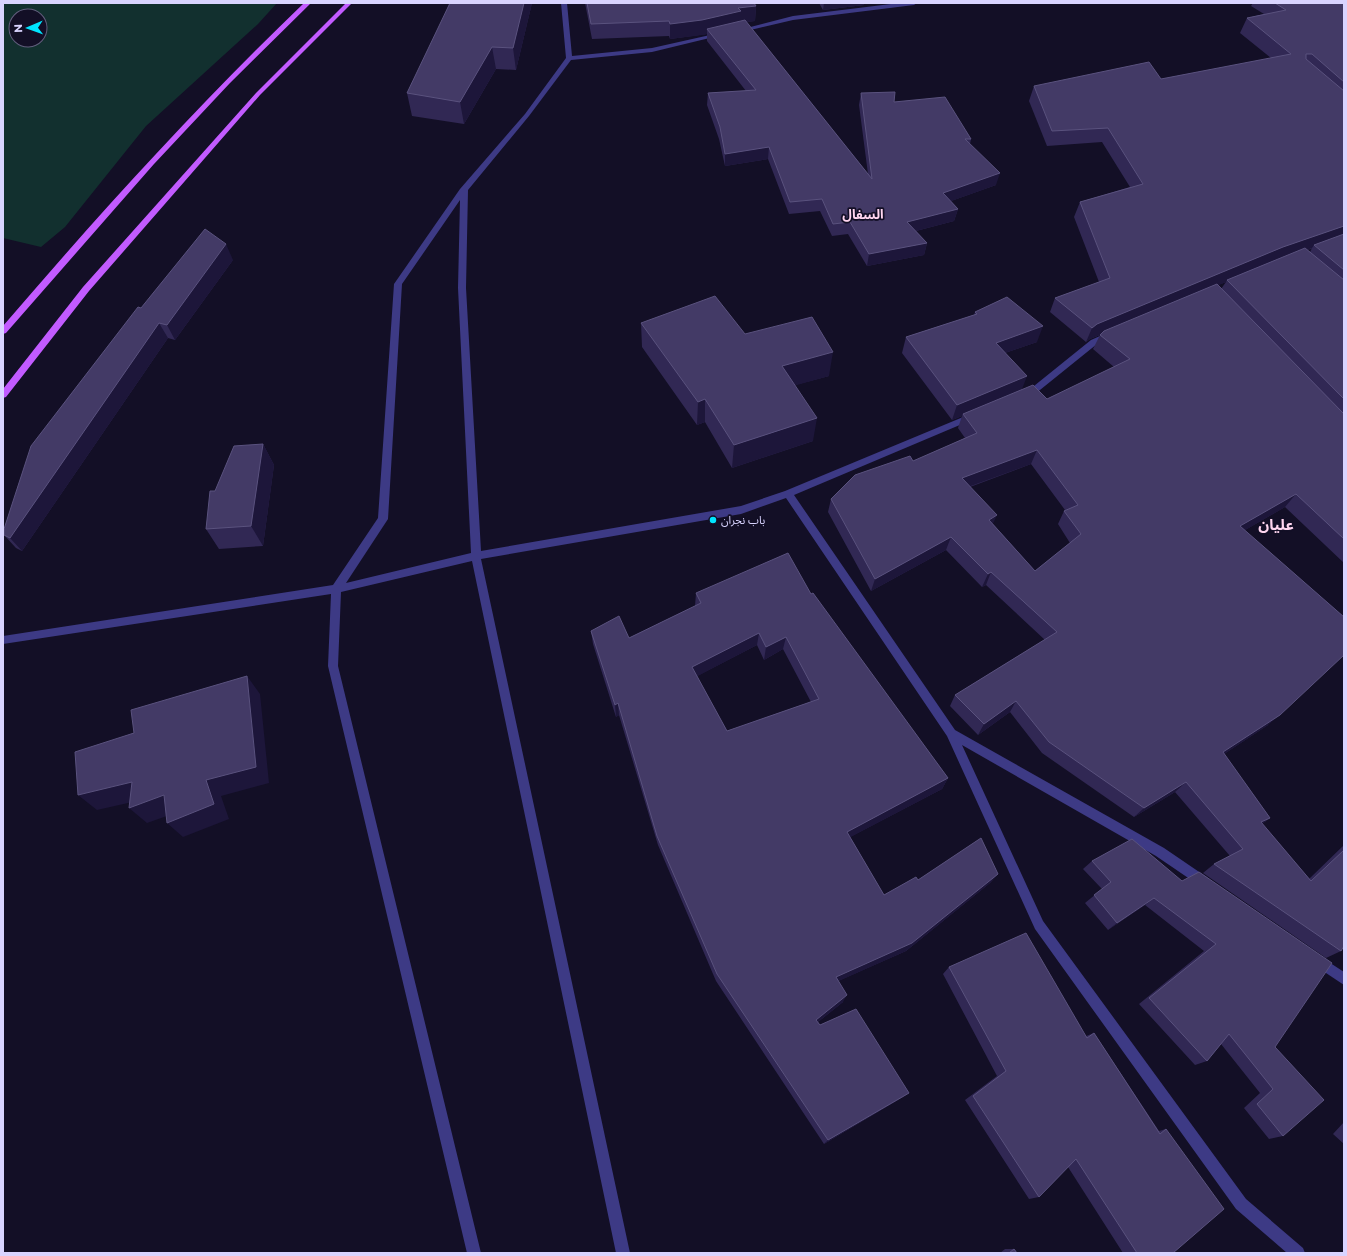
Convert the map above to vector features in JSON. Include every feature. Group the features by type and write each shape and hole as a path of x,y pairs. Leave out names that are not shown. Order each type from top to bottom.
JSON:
{"main road":[{"path":"3,331 94,225 213,96 260,48 308,3"},
{"path":"3,395 86,289 258,94 349,3"}],"street":[{"path":"474,1253 333,666 336,589 383,519 398,284 464,190 527,115 569,58 564,3"},
{"path":"733,32 786,20 914,3"},
{"path":"569,58 652,50 725,34"},
{"path":"464,190 462,288 476,556 623,1253"},
{"path":"1018,398 1032,392 1094,342 1116,333"},
{"path":"3,640 336,589 476,556 741,510 788,494 982,413"},
{"path":"788,494 951,733 1039,925 1241,1204 1298,1253"},
{"path":"951,733 1160,852 1213,888"},
{"path":"1311,956 1344,979"}],"green space":[{"path":"3,3 277,3 258,24 146,126 65,227 41,247 3,238"}],"building":[{"path":"450,3 524,3 513,48 492,47 460,102 407,93"},
{"path":"587,3 754,3 756,6 738,8 741,11 702,20 670,24 669,21 591,24"},
{"path":"1275,3 1344,3 1344,82 1312,54 1306,54 1306,59 1344,91 1344,226 1283,247 1097,324 1092,328 1055,298 1110,278 1080,202 1143,184 1108,128 1052,131 1034,86 1149,62 1161,79 1291,54 1247,18 1286,10"},
{"path":"745,20 872,179 861,93 895,92 894,102 945,97 971,139 965,139 1000,173 943,193 958,209 907,222 927,243 869,254 850,222 833,224 822,199 790,202 769,147 725,154 720,127 708,93 756,90 707,29"},
{"path":"205,229 226,244 167,325 159,323 10,538 4,535 4,529 31,446 138,307 141,308"},
{"path":"1344,234 1344,270 1314,245"},
{"path":"1305,248 1344,280 1344,399 1227,280"},
{"path":"1217,284 1344,414 1344,539 1296,494 1240,526 1344,617 1344,655 1280,715 1223,752 1270,818 1261,822 1311,881 1344,850 1344,946 1341,951 1214,864 1243,849 1186,782 1144,808 1049,742 1016,701 984,724 955,695 1057,632 991,572 988,574 951,537 875,579 831,499 855,475 910,456 913,461 977,433 963,414 1033,385 1047,399 1130,359 1100,335 1104,331","holes":["1037,450 1078,505 1064,511 1081,534 1035,571 989,520 997,515 962,478"]},
{"path":"715,296 745,334 812,317 833,352 782,366 817,418 734,445 705,399 698,402 641,323"},
{"path":"1007,297 1043,326 996,343 1027,376 957,405 906,337 977,314 975,312"},
{"path":"263,444 251,526 206,529 210,491 215,491 234,446"},
{"path":"788,553 811,594 813,593 948,778 847,832 884,895 916,877 918,880 981,838 998,874 912,943 836,977 847,995 816,1020 820,1025 856,1009 909,1093 828,1140 717,974 657,836 618,703 615,705 591,631 619,616 629,638 701,603 696,593","holes":["759,633 766,647 786,637 819,699 727,731 692,667"]},
{"path":"247,676 256,767 206,780 214,804 167,823 164,795 129,808 132,782 78,795 75,752 134,733 131,710"},
{"path":"1132,839 1182,881 1199,872 1332,963 1275,1047 1324,1100 1283,1136 1257,1104 1273,1089 1229,1034 1207,1061 1149,998 1216,944 1154,898 1117,923 1094,895 1111,882 1092,861"},
{"path":"1026,933 1087,1038 1094,1033 1160,1134 1166,1129 1224,1209 1173,1253 1137,1253 1076,1159 1039,1197 973,1096 1006,1071 949,967"},
{"path":"1014,1249 1017,1253 1009,1253"}],"place":[{"name":"باب نجران","path":"713,520"}],"district":[{"name":"السفال","path":"863,214"},
{"name":"عليان","path":"1276,524"}]}
